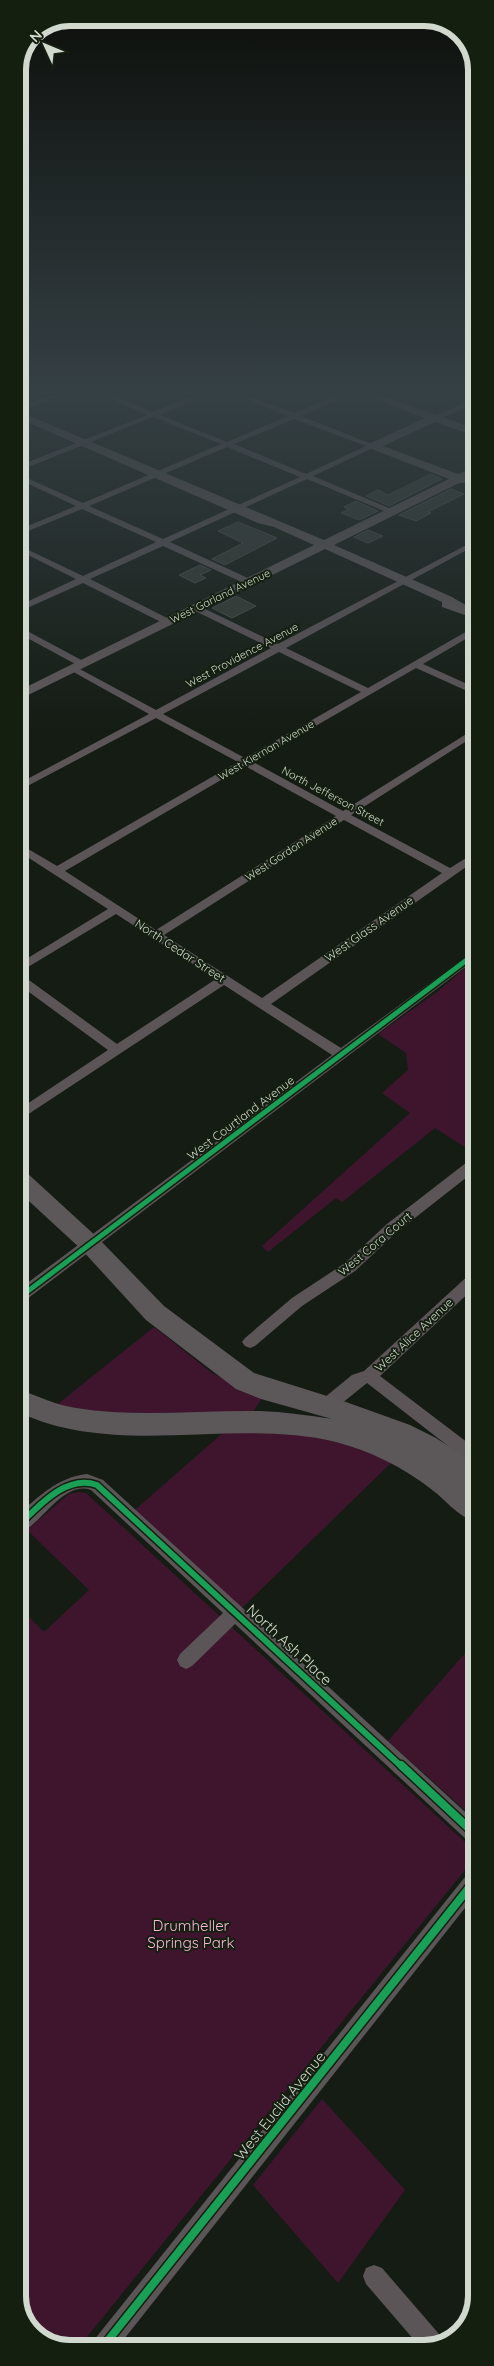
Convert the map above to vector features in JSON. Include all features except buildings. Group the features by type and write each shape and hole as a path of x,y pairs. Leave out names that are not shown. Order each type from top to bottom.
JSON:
{"main road":[{"path":"26,1185 90,1244 155,1313 244,1381 261,1388 366,1418 408,1435 443,1454 468,1473"},
{"path":"26,1404 73,1419 134,1425 272,1422 336,1431 358,1437 404,1457 446,1484 468,1503"}],"street":[{"path":"230,505 262,520 278,524 321,546 400,582 447,600 468,612"},
{"path":"26,605 242,505"},
{"path":"379,505 392,511"},
{"name":"West Garland Avenue","path":"26,692 403,505"},
{"path":"26,531 83,506 249,582"},
{"name":"West Providence Avenue","path":"26,784 468,546"},
{"path":"26,551 168,622"},
{"path":"196,608 367,691"},
{"name":"North Jefferson Street","path":"26,634 156,714 450,873"},
{"name":"West Kiernan Avenue","path":"57,871 468,634"},
{"path":"416,664 468,688"},
{"name":"West Gordon Avenue","path":"156,935 468,736"},
{"name":"North Cedar Street","path":"26,851 342,1055"},
{"name":"West Glass Avenue","path":"262,1004 468,861"},
{"path":"26,965 116,909"},
{"name":"West Courtland Avenue","path":"26,1292 468,959"},
{"path":"26,1111 224,979"},
{"path":"26,984 117,1050"},
{"name":"West Cora Court","path":"250,1342 298,1302 350,1267 392,1228 468,1169"},
{"name":"West Alice Avenue","path":"326,1407 357,1380 369,1376 468,1284"},
{"path":"369,1376 468,1452"},
{"name":"North Ash Place","path":"26,1519 72,1482 82,1480 92,1482 101,1488 468,1828"},
{"path":"186,1660 235,1613"},
{"name":"West Euclid Avenue","path":"108,2340 468,1889"},
{"path":"374,2276 429,2339"}],"green space":[{"path":"468,966 468,1149 435,1128 342,1202 336,1198 268,1252 262,1246 410,1113 382,1093 408,1070 406,1053 378,1034 437,992"},
{"path":"154,1327 212,1373 262,1398 251,1415 132,1418 54,1407"},
{"path":"226,1430 287,1431 346,1444 392,1462 242,1608 135,1510"},
{"name":"Drumheller Springs Park","path":"86,1493 466,1843 468,1848 468,1866 85,2340 59,2338 39,2327 31,2315 26,2296 26,1614 44,1632 89,1590 27,1530 69,1494"},
{"path":"468,1650 468,1813 388,1741"},
{"path":"322,2099 405,2190 338,2283 253,2185"}],"cycle path":[{"path":"26,1292 468,959"},
{"path":"26,1519 44,1502 66,1487 77,1482 97,1485 468,1828"},
{"path":"108,2340 468,1889"}]}
